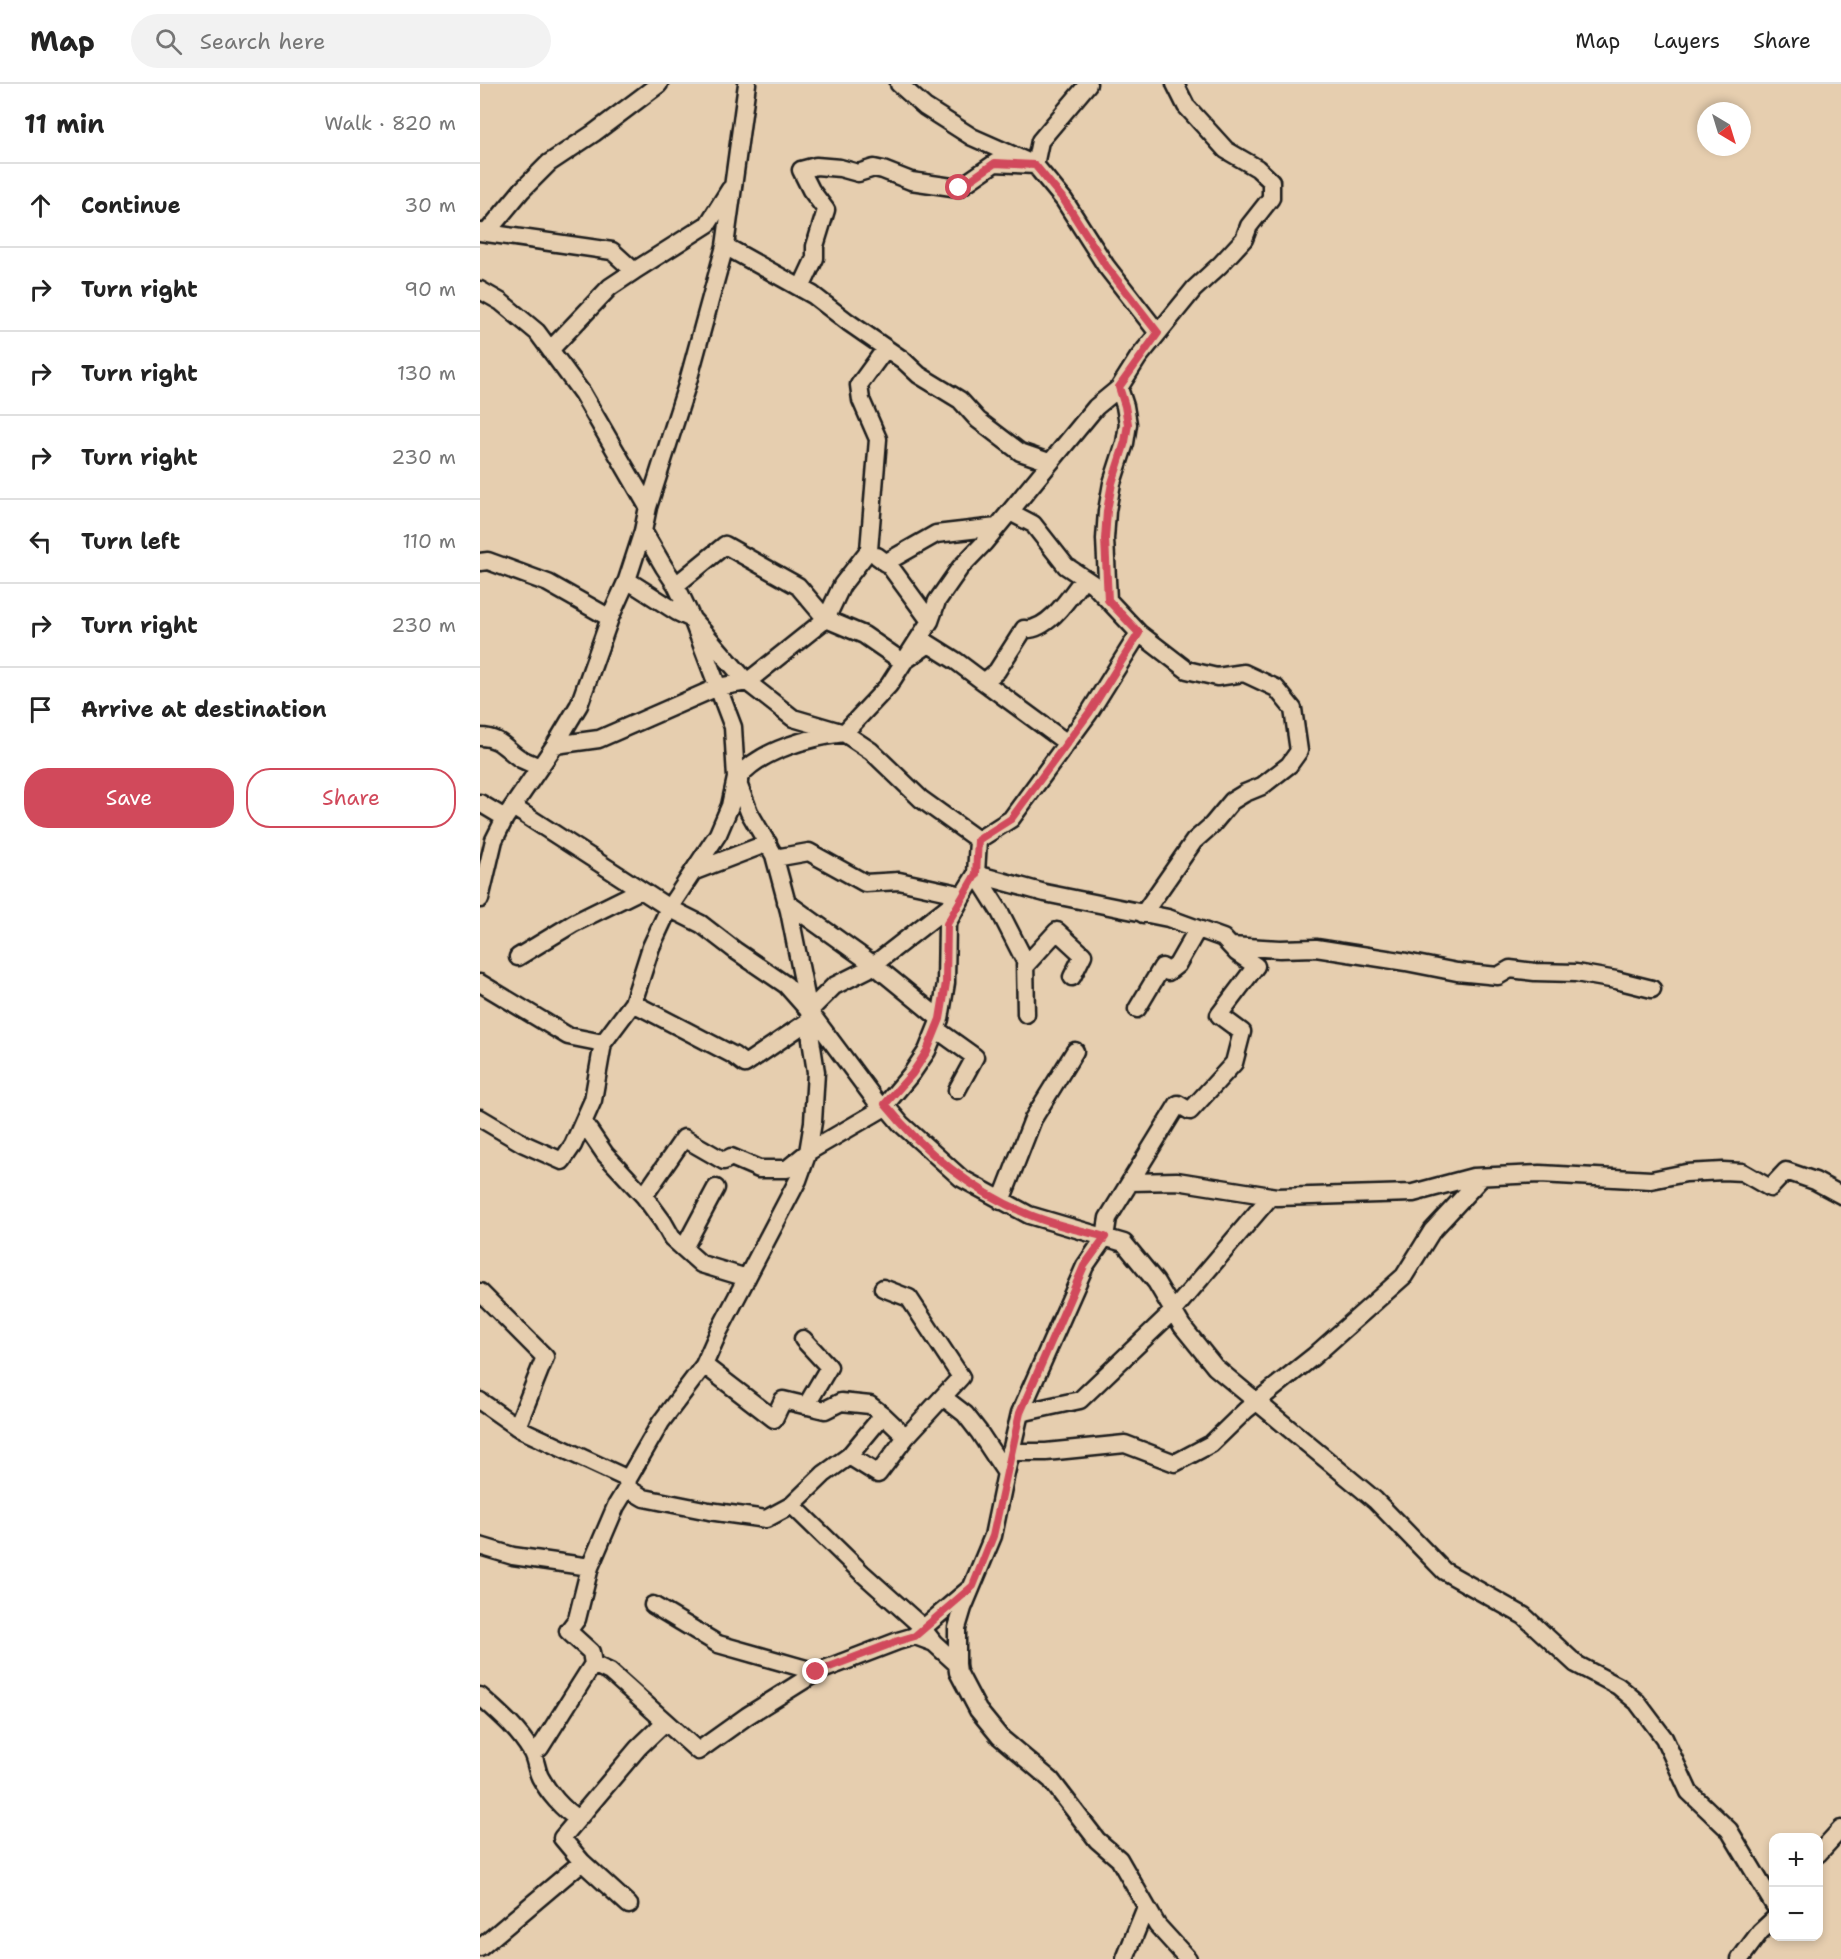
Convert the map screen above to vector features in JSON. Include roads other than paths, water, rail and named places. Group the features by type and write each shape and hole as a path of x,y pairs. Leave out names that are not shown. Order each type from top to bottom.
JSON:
{"street":[{"path":"482,229 549,163 594,133 659,84"},
{"path":"480,899 482,877 494,840 579,705 609,618 627,580 687,385 725,246 747,84"},
{"path":"899,84 926,106 972,137 1035,165 1064,200 1106,266 1158,333"},
{"path":"1035,165 1040,141 1088,84"},
{"path":"480,1119 524,1144 562,1161 573,1145 593,1100 603,1043 633,1003 651,947 669,908 718,834 739,777 755,761 785,748 823,735 844,733 889,685 930,621 937,601 960,568 1010,512 1049,462 1096,408 1119,387 1158,333 1194,289 1245,239 1249,226 1271,198 1271,180 1257,168 1226,150 1186,106 1175,84"},
{"path":"801,288 815,258 815,246 825,210 801,170 816,166 840,168 858,173 874,168 911,181 959,188 995,163 1035,165"},
{"path":"550,350 610,287 708,224 732,186"},
{"path":"482,229 612,251 634,271"},
{"path":"725,246 813,295 919,375 960,400 978,420 1020,452 1049,462"},
{"path":"480,290 501,302 537,332 582,393 648,507"},
{"path":"555,745 599,739 718,687 747,682 826,620 842,585 869,550 873,484 879,439 861,400 859,385 886,348"},
{"path":"1108,600 1105,539 1107,511 1128,424 1119,387"},
{"path":"1010,512 1033,524 1066,566 1093,584 1139,633 1187,670 1217,677 1244,673 1276,688 1293,709 1299,751 1289,765 1262,786 1232,801 1212,825 1194,841 1143,914"},
{"path":"885,563 936,534 997,527"},
{"path":"532,1752 540,1748 593,1664 591,1652 568,1631 577,1619 590,1567 616,1506 662,1422 704,1365 798,1180 808,1152 813,1122 816,1072 810,1016 786,902 771,851 749,812 737,780 733,727 692,619 676,585 643,531"},
{"path":"676,585 725,545 798,586 826,620 864,635 903,662"},
{"path":"869,550 885,563 930,621"},
{"path":"480,562 488,561 548,584 609,618"},
{"path":"984,682 997,671 1024,629 1031,630 1042,626 1071,596 1084,578"},
{"path":"627,580 692,619 747,682 793,718 844,733 871,752 921,799 978,840"},
{"path":"978,840 1011,819 1089,713 1139,633"},
{"path":"903,662 929,644 956,661 1067,743"},
{"path":"480,737 491,737 520,758 539,767"},
{"path":"480,803 509,813 669,908 701,924 786,985 883,1107 961,1178 1029,1215 1124,1243 1156,1282 1182,1326 1215,1367 1375,1500 1444,1571 1524,1616 1576,1664 1618,1686 1637,1702 1664,1738 1689,1792 1729,1830 1769,1898"},
{"path":"644,1196 684,1138 724,1161 731,1157 759,1169 787,1169 808,1152 883,1107 912,1074 927,1051 938,1024 946,983 947,924 976,874 978,840"},
{"path":"695,871 771,851 808,852 865,883 899,881 963,896"},
{"path":"976,874 1045,893 1168,918 1223,938 1256,966 1219,1015 1242,1032 1234,1063 1190,1110 1178,1104 1108,1218 1105,1237 1084,1266 1020,1413 993,1536 957,1628 958,1672 978,1710 1000,1737 1051,1780 1097,1840 1119,1859 1157,1925 1188,1959"},
{"path":"976,874 1000,912 1025,961 1026,1014"},
{"path":"518,957 574,923 641,890"},
{"path":"633,1003 733,1055 745,1064 810,1016 834,986 874,965 963,896"},
{"path":"786,902 874,965 975,1057 957,1090"},
{"path":"1137,1009 1162,967 1168,972 1177,965 1197,930"},
{"path":"1025,966 1056,931 1083,955 1072,977"},
{"path":"1231,946 1280,949 1316,948 1457,972 1498,976 1510,969 1576,973 1652,989"},
{"path":"480,983 568,1036 603,1043"},
{"path":"1001,1200 1033,1119 1075,1051"},
{"path":"584,1123 605,1154 644,1196 672,1238 701,1264 747,1278"},
{"path":"1130,1182 1177,1181 1271,1196 1413,1193 1482,1177 1540,1174 1650,1180 1686,1173 1723,1171 1742,1172 1770,1188 1786,1171 1815,1181 1841,1195"},
{"path":"1010,1452 1046,1452 1125,1444 1175,1463 1211,1444 1256,1402 1314,1356 1404,1276 1432,1231 1482,1177"},
{"path":"684,1248 716,1188"},
{"path":"1020,1413 1080,1400 1173,1311 1271,1196"},
{"path":"849,1456 878,1474 906,1437 961,1377 909,1298 883,1288"},
{"path":"480,1292 545,1357 517,1427"},
{"path":"803,1339 829,1367 806,1406"},
{"path":"704,1365 774,1419 783,1400 825,1410 841,1402 870,1405 906,1437"},
{"path":"943,1397 965,1414 1006,1473"},
{"path":"480,1401 517,1427 627,1484 644,1498 766,1519 792,1505 824,1474 849,1456 882,1415"},
{"path":"792,1505 919,1632 957,1664"},
{"path":"480,1545 513,1556 590,1567"},
{"path":"593,1664 610,1672 698,1751 747,1716 816,1672 919,1632 973,1586"},
{"path":"653,1605 718,1644 816,1672"},
{"path":"480,1696 508,1722 532,1752 544,1783 568,1813 577,1818"},
{"path":"629,1905 582,1862 562,1838 638,1748 665,1722"},
{"path":"1823,1849 1841,1829"},
{"path":"480,1948 582,1862"},
{"path":"1125,1959 1146,1907"},
{"path":"1740,1959 1769,1923"}]}
